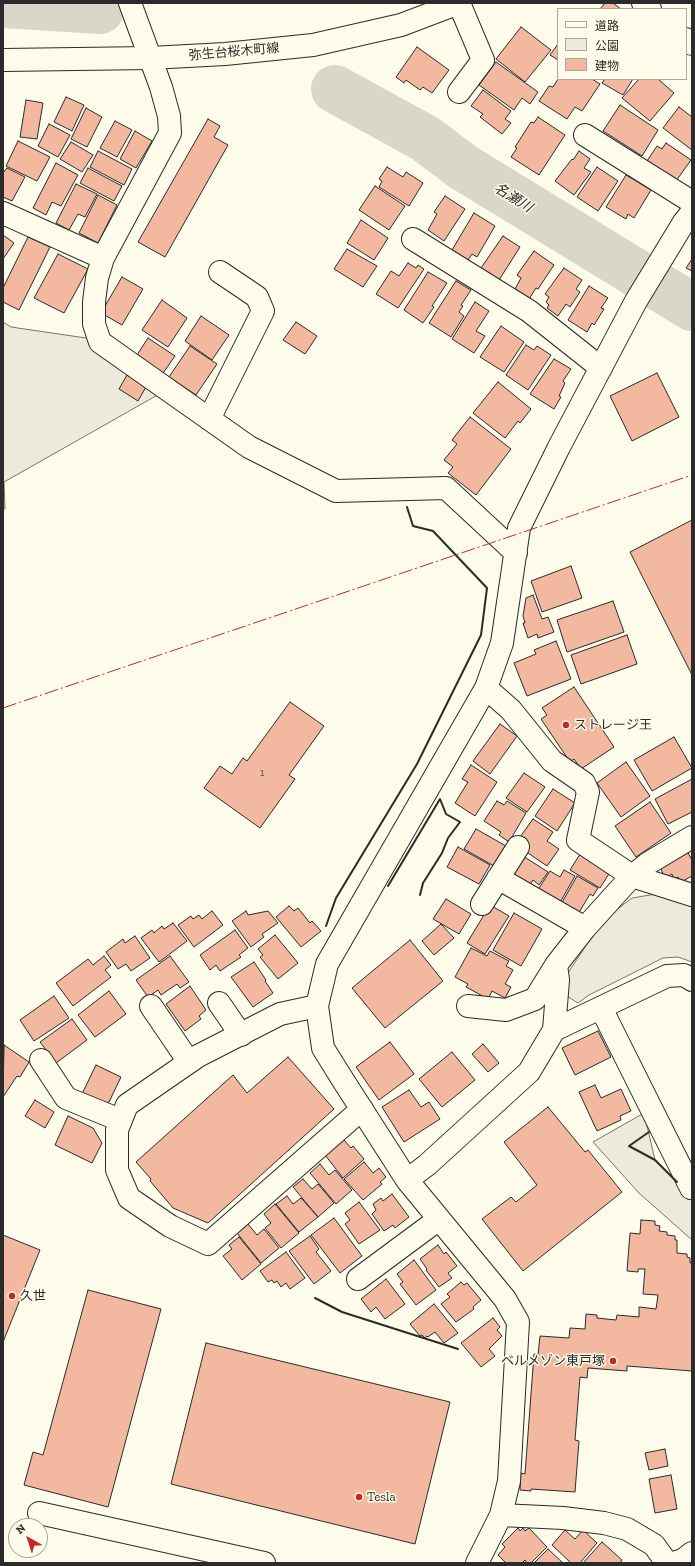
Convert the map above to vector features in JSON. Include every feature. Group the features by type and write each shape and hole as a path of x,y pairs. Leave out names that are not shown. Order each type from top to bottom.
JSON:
{"street":[{"path":"130,3 161,87 168,116 170,133 103,258 97,278 94,302 94,324 100,342 249,447 336,491 446,488 516,552"},
{"path":"459,3 482,60 459,92"},
{"name":"弥生台桜木町線","path":"3,60 150,58 225,54 313,45 401,25 459,3"},
{"path":"585,134 692,202"},
{"path":"484,1560 501,1515 509,1481 518,1322 505,1299 407,1180 323,1048 317,1006 327,964 486,688 502,643 519,528 559,447 636,301 659,261 692,212"},
{"path":"3,213 103,258"},
{"path":"413,239 529,311 601,368"},
{"path":"209,419 263,311 256,297 220,272"},
{"path":"486,688 511,710 552,761 584,783 588,792 578,840 632,876 692,895"},
{"path":"468,1006 506,1010 534,999 556,965 584,928 632,876 647,864 692,837"},
{"path":"482,904 518,847"},
{"path":"498,878 584,928"},
{"path":"407,1180 427,1165 528,1072 554,1030 558,980 556,965"},
{"path":"554,1030 667,976 684,975 692,980"},
{"path":"219,1003 241,1035"},
{"path":"151,1006 190,1062"},
{"path":"317,1006 280,1014 198,1056 127,1105 117,1130 117,1170 129,1198 170,1226 208,1244 362,1109"},
{"path":"600,1008 691,1188"},
{"path":"41,1060 66,1098 120,1120"},
{"path":"358,1279 439,1219"},
{"path":"39,1513 251,1562"},
{"path":"501,1515 563,1518 604,1523 627,1529 654,1545 667,1563"},
{"path":"672,1563 683,1560 692,1553"}],"green space":[{"path":"3,322 11,327 93,339 161,393 4,482 5,509 3,509"},
{"path":"656,894 692,905 692,962 678,957 663,958 589,995 578,1003 565,995 566,976 602,921 632,898"},
{"path":"644,1113 655,1160 692,1198 692,1240 639,1193 593,1142"}],"building":[{"path":"605,3 613,3 620,8 601,8"},
{"path":"521,27 551,50 525,82 496,59"},
{"path":"557,45 557,59 550,55"},
{"path":"417,47 449,70 432,93 423,87 420,90 406,80 404,83 396,77"},
{"path":"496,62 538,92 530,104 522,98 514,110 479,85"},
{"path":"557,80 594,80 600,84 582,111 575,107 567,119 539,101 549,86 553,87"},
{"path":"604,80 632,80 623,95 602,83"},
{"path":"638,80 659,80 674,93 650,121 622,98"},
{"path":"483,90 511,111 505,119 511,123 502,134 480,117 483,114 471,106"},
{"path":"66,97 84,105 72,131 54,122"},
{"path":"26,100 43,103 37,139 20,137"},
{"path":"620,105 658,130 642,156 603,131"},
{"path":"679,107 692,117 692,150 663,128"},
{"path":"86,108 102,117 87,147 71,139"},
{"path":"538,117 565,135 539,175 511,157 517,148 515,147 531,122 534,123"},
{"path":"208,119 220,126 214,137 228,145 165,257 138,242"},
{"path":"115,121 132,130 117,157 100,148"},
{"path":"49,124 70,135 58,157 38,146"},
{"path":"135,131 152,141 136,168 120,159"},
{"path":"18,141 50,157 37,181 6,166"},
{"path":"71,142 93,155 82,172 60,159"},
{"path":"666,143 691,160 676,181 647,161 657,146 662,149"},
{"path":"98,151 132,169 124,185 90,167"},
{"path":"579,151 590,159 584,168 591,172 574,195 555,181"},
{"path":"56,163 78,175 61,206 52,202 46,215 33,208"},
{"path":"387,167 403,177 406,172 423,183 409,206 379,187 382,181 379,179"},
{"path":"597,167 618,181 598,211 577,197"},
{"path":"7,168 25,177 12,201 3,197 3,173"},
{"path":"88,168 122,186 114,201 80,183"},
{"path":"626,175 651,190 634,218 628,214 626,219 606,207"},
{"path":"76,184 97,194 85,217 78,214 69,230 56,223"},
{"path":"375,186 405,206 389,230 359,210"},
{"path":"98,195 117,205 98,243 79,233"},
{"path":"445,196 465,209 444,241 428,230 437,214 434,212"},
{"path":"474,213 495,226 477,257 472,254 468,260 452,250"},
{"path":"361,220 388,238 374,260 347,243"},
{"path":"3,235 14,243 3,259"},
{"path":"503,236 520,247 499,280 481,268"},
{"path":"28,237 50,247 19,310 3,302 3,288"},
{"path":"347,249 377,266 363,287 334,269"},
{"path":"534,251 554,265 538,289 536,288 529,299 515,289 521,278 517,275"},
{"path":"58,254 88,269 64,313 34,298"},
{"path":"692,259 692,271 686,268"},
{"path":"408,263 416,268 418,265 424,269 398,308 376,294 391,271 399,276"},
{"path":"564,268 582,280 576,289 580,292 570,307 566,304 558,316 547,308 549,305 546,302 549,297 545,294"},
{"path":"428,272 447,283 432,306 434,307 423,323 404,310"},
{"path":"122,277 143,289 122,325 101,313"},
{"path":"456,281 471,290 461,305 463,306 459,312 464,316 451,337 429,323"},
{"path":"589,286 608,298 601,308 604,309 594,325 592,323 587,332 568,320"},
{"path":"162,300 187,318 168,347 142,330"},
{"path":"475,302 489,311 476,331 485,336 474,353 452,339"},
{"path":"201,316 229,335 212,360 185,341"},
{"path":"296,322 317,336 305,354 283,340"},
{"path":"501,326 524,342 504,372 480,357"},
{"path":"148,338 175,356 161,376 135,358"},
{"path":"526,345 534,350 537,346 551,355 528,390 506,375"},
{"path":"190,346 217,364 196,395 169,377"},
{"path":"554,359 571,369 563,381 565,383 559,396 561,397 554,409 530,394"},
{"path":"657,373 679,417 632,441 610,396"},
{"path":"127,375 146,387 138,401 119,389"},
{"path":"498,382 531,409 520,423 518,421 505,438 473,413"},
{"path":"470,417 511,449 476,495 448,473 453,467 444,460 457,444 452,440"},
{"path":"692,520 692,675 630,552"},
{"path":"571,566 582,598 542,612 531,581"},
{"path":"533,595 542,619 548,617 554,632 538,638 537,634 528,638 523,623 525,623 523,616 526,598"},
{"path":"613,601 624,632 567,652 557,620"},
{"path":"627,635 637,664 581,684 571,655"},
{"path":"556,641 571,679 527,696 514,663 536,654 534,650"},
{"path":"574,687 614,747 581,769 574,759 570,762 541,719 547,715 542,708"},
{"path":"290,702 324,726 289,775 295,779 260,828 204,788 220,766 232,774 243,758 247,761"},
{"path":"500,724 517,736 490,774 473,761"},
{"path":"674,737 692,768 652,791 634,760"},
{"path":"626,762 650,796 621,817 597,783"},
{"path":"471,765 497,782 475,816 455,803 468,782 462,779"},
{"path":"524,773 545,787 527,812 506,798"},
{"path":"692,779 692,812 668,824 655,799"},
{"path":"553,789 575,803 557,831 535,816"},
{"path":"497,801 504,805 507,801 526,813 509,842 499,835 501,832 484,821"},
{"path":"650,802 671,833 636,857 615,826"},
{"path":"533,819 553,832 547,841 559,849 547,866 515,844"},
{"path":"476,829 506,846 494,866 464,849"},
{"path":"458,847 490,865 479,884 447,867"},
{"path":"582,851 612,869 600,888 570,870"},
{"path":"687,851 692,860 692,876 681,882 678,877 674,879 672,874 665,878 659,865"},
{"path":"523,856 548,872 539,885 533,880 526,891 509,879"},
{"path":"564,870 575,876 558,906 536,893 550,871 560,877"},
{"path":"577,876 598,888 593,896 590,894 577,916 560,906"},
{"path":"446,899 471,914 459,934 433,919"},
{"path":"490,905 509,916 485,954 467,943"},
{"path":"289,906 294,911 298,908 310,923 312,921 321,931 301,947 276,917"},
{"path":"212,911 223,925 194,947 178,925 191,916 193,919 199,915 202,919"},
{"path":"246,911 248,915 268,911 278,923 262,934 264,937 251,947 232,921"},
{"path":"514,913 542,929 521,966 493,950"},
{"path":"173,923 187,941 159,962 141,938 152,930 154,933 162,926 164,929"},
{"path":"441,924 454,938 434,955 422,941"},
{"path":"235,930 248,948 239,955 241,957 220,971 216,965 210,970 200,955"},
{"path":"275,935 298,963 278,979 260,957 263,955 258,949"},
{"path":"135,936 150,958 131,971 126,964 118,969 106,952 123,939 125,943"},
{"path":"410,940 443,981 385,1028 352,988"},
{"path":"471,948 487,956 490,951 509,961 506,966 513,970 505,984 511,987 505,998 492,991 488,999 466,987 468,984 455,977"},
{"path":"104,956 111,965 105,970 111,977 73,1006 56,983 88,959 93,965"},
{"path":"170,956 189,982 180,988 177,984 161,995 158,990 148,997 136,980"},
{"path":"254,962 273,993 253,1007 231,977"},
{"path":"190,986 206,1010 199,1016 201,1019 185,1031 166,1004"},
{"path":"109,991 126,1014 95,1037 78,1015"},
{"path":"54,996 69,1018 34,1041 20,1020"},
{"path":"72,1019 87,1040 56,1063 40,1042"},
{"path":"598,1031 611,1057 575,1075 562,1048"},
{"path":"390,1042 414,1074 379,1100 356,1067"},
{"path":"483,1044 499,1063 488,1072 472,1054"},
{"path":"4,1045 29,1062 20,1077 17,1076 3,1097"},
{"path":"452,1052 475,1080 442,1107 419,1079"},
{"path":"288,1057 334,1109 208,1223 173,1208 136,1162 233,1075 247,1093"},
{"path":"96,1065 121,1077 109,1102 101,1105 81,1096"},
{"path":"595,1085 601,1098 621,1089 631,1111 620,1116 621,1120 597,1131 579,1092"},
{"path":"409,1090 421,1107 429,1102 440,1119 404,1142 382,1107"},
{"path":"35,1100 54,1112 45,1128 25,1116"},
{"path":"548,1107 585,1152 588,1150 622,1192 523,1271 482,1219 511,1197 516,1202 537,1185 504,1142"},
{"path":"68,1116 93,1128 102,1143 92,1163 55,1145"},
{"path":"343,1139 351,1148 353,1146 364,1159 343,1178 325,1155"},
{"path":"364,1162 373,1173 379,1168 386,1177 380,1182 382,1184 363,1200 344,1179"},
{"path":"320,1164 329,1175 335,1170 352,1190 336,1204 310,1173"},
{"path":"303,1179 312,1189 318,1184 334,1203 318,1217 293,1187"},
{"path":"392,1194 409,1217 395,1228 393,1225 384,1231 372,1214 376,1210 373,1204 381,1198 383,1201"},
{"path":"287,1196 293,1204 301,1198 318,1217 299,1232 276,1204"},
{"path":"359,1202 380,1230 359,1244 345,1224 350,1220 345,1213"},
{"path":"275,1204 299,1233 281,1248 265,1228 271,1223 264,1214"},
{"path":"334,1218 362,1256 340,1273 311,1235"},
{"name":"ベルメゾン東戸塚","path":"641,1220 655,1221 655,1225 660,1226 659,1231 667,1232 667,1235 675,1236 675,1240 677,1240 677,1253 687,1254 687,1257 690,1258 690,1263 692,1263 692,1371 627,1366 627,1371 588,1368 587,1378 580,1377 575,1440 579,1441 575,1492 531,1489 531,1491 520,1490 521,1473 525,1474 534,1354 538,1355 540,1336 569,1338 570,1328 585,1329 586,1314 597,1315 597,1318 616,1320 617,1315 639,1317 639,1307 656,1309 658,1295 643,1294 645,1269 638,1269 638,1272 627,1271 630,1233 640,1234"},
{"path":"248,1224 257,1235 264,1229 279,1248 261,1263 237,1233"},
{"name":"久世","path":"3,1235 40,1250 3,1342"},
{"path":"310,1236 319,1249 316,1252 331,1271 314,1284 289,1251"},
{"path":"239,1237 261,1264 242,1280 223,1256 232,1249 229,1245"},
{"path":"438,1245 444,1254 446,1252 457,1266 448,1273 452,1278 439,1287 426,1270 427,1269 420,1259"},
{"path":"286,1252 305,1278 290,1289 286,1283 281,1287 277,1281 274,1283 272,1280 268,1282 260,1271"},
{"path":"414,1260 436,1290 416,1305 400,1284 403,1282 397,1274"},
{"path":"386,1279 405,1304 385,1319 376,1307 371,1312 361,1299"},
{"path":"461,1282 464,1285 467,1283 481,1300 473,1307 474,1309 456,1322 441,1304 450,1297 447,1294"},
{"path":"88,1290 161,1309 108,1507 24,1485 33,1452 43,1455"},
{"path":"434,1304 458,1333 444,1343 435,1332 425,1338 422,1335 420,1336 410,1324"},
{"path":"493,1318 500,1327 497,1330 502,1336 489,1349 495,1356 481,1367 461,1343"},
{"path":"206,1343 450,1402 415,1544 171,1484"},
{"path":"665,1449 668,1466 649,1470 645,1453"},
{"path":"671,1475 677,1509 655,1513 649,1479"},
{"path":"518,1528 520,1531 523,1528 525,1531 529,1528 547,1547 531,1563 527,1563 525,1560 522,1563 506,1563 498,1555 505,1547 502,1544"},
{"path":"565,1530 575,1539 583,1530 597,1543 580,1563 571,1563 552,1545"},
{"path":"602,1542 622,1560 620,1563 583,1563"},
{"path":"548,1549 563,1563 534,1563"}],"waterway":[{"name":"名瀬川","path":"100,3 100,10"},
{"name":"名瀬川","path":"3,4 100,10"},
{"name":"名瀬川","path":"335,89 426,139 463,167 692,307"}],"wall":[{"path":"326,926 336,898 417,764 481,635 487,588 433,531 413,526 407,507"},
{"path":"388,886 440,799 446,814 460,822 448,838 442,853 423,883 420,895"},
{"path":"649,1132 629,1146 655,1160 677,1182"},
{"path":"315,1298 342,1312 458,1349"}],"power":[{"path":"3,708 692,475"}],"place":[{"name":"ストレージ王","path":"566,725"},
{"name":"久世","path":"12,1296"},
{"name":"ベルメゾン東戸塚","path":"613,1361"},
{"name":"Tesla","path":"359,1497"}]}
